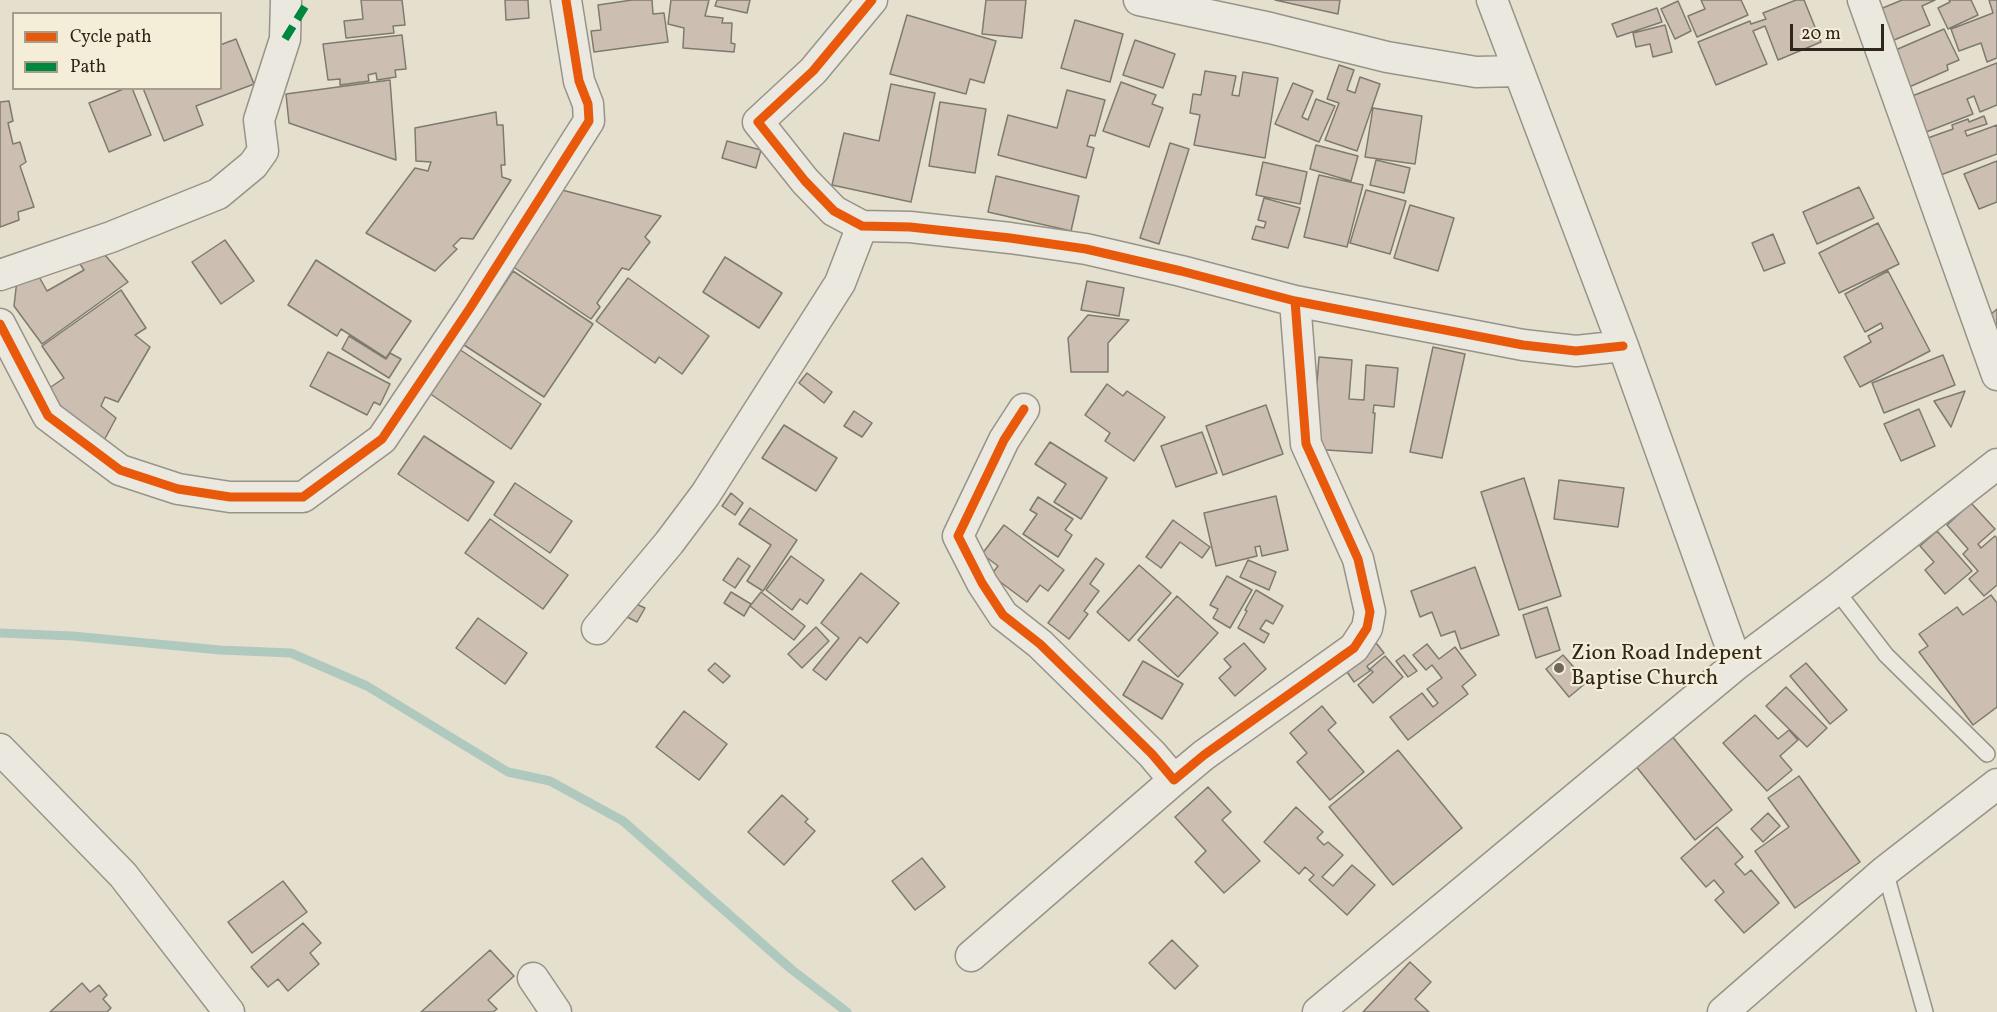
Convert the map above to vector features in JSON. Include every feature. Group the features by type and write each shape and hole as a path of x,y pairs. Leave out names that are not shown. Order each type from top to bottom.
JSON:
{"street":[{"path":"0,274 111,237 218,194 253,165 263,151 259,120 285,39 286,0"},
{"path":"0,324 48,416 120,470 178,489 230,497 303,497 382,439 470,308 589,121 588,104 579,81 566,0"},
{"path":"872,0 813,70 758,123 805,181 834,211 862,226 910,227 1086,249 1295,301 1523,345 1576,351 1623,346"},
{"path":"1139,0 1270,28 1387,57 1476,72 1519,71"},
{"path":"1492,0 1623,346 1737,664"},
{"path":"1863,0 1997,375"},
{"path":"597,629 669,543 705,495 840,283 862,226"},
{"path":"971,956 1204,755 1354,648 1367,628 1371,612 1358,559 1306,444 1295,301"},
{"path":"1024,409 1004,440 958,536 982,584 1003,615 1048,651 1152,754 1174,780"},
{"path":"1318,1012 1737,664 1997,464"},
{"path":"0,749 123,875 229,1012"},
{"path":"1723,1012 1885,871 1997,784"},
{"path":"533,978 556,1012"}],"lane":[{"path":"1836,590 1886,655 1987,754"},
{"path":"1885,871 1925,1012"}],"building":[{"path":"361,0 402,0 405,25 393,26 394,33 346,38 344,21 363,19"},
{"path":"505,0 528,0 529,18 506,20"},
{"path":"632,0 652,0 653,14 664,13 668,42 594,52 591,31 601,30 598,5"},
{"path":"671,0 709,0 705,16 723,18 722,23 732,23 731,43 735,44 734,52 683,48 684,28 668,24"},
{"path":"717,0 750,0 747,13 715,6"},
{"path":"986,0 1026,0 1022,38 982,34"},
{"path":"1275,0 1340,0 1338,14"},
{"path":"1701,0 1741,0 1748,15 1697,37 1688,16 1705,9"},
{"path":"1796,0 1804,0 1821,42 1778,60 1765,26 1753,31 1767,64 1716,85 1698,42 1750,21 1751,24 1766,19 1763,13"},
{"path":"1902,0 1935,0 1922,6 1930,25 1887,43 1873,12"},
{"path":"1949,0 1971,0 1978,15 1948,29 1938,8 1950,2"},
{"path":"1989,0 1997,0 1997,58 1987,62 1981,43 1959,51 1951,29 1993,13"},
{"path":"1678,1 1691,31 1675,39 1661,9"},
{"path":"1657,8 1662,22 1617,37 1612,24"},
{"path":"907,15 996,41 984,83 970,79 966,94 890,74"},
{"path":"1075,20 1123,34 1110,82 1061,68"},
{"path":"1665,25 1672,52 1653,57 1650,44 1636,47 1633,33"},
{"path":"1944,29 1959,60 1947,65 1948,70 1900,91 1884,55"},
{"path":"402,35 406,69 395,70 396,77 377,80 376,73 368,75 369,81 340,85 340,79 328,80 323,44"},
{"path":"236,39 254,84 196,106 203,125 164,141 144,90 222,90 222,44"},
{"path":"1135,40 1175,54 1163,88 1123,75"},
{"path":"1997,63 1997,105 1980,112 1974,96 1967,99 1973,114 1921,134 1907,98"},
{"path":"1339,65 1354,70 1347,90 1355,93 1360,77 1380,84 1357,151 1325,140 1339,103 1327,99"},
{"path":"1205,71 1236,76 1232,95 1239,96 1243,72 1278,78 1265,158 1194,145 1200,115 1190,113 1193,94 1201,95"},
{"path":"390,80 396,160 289,123 286,94"},
{"path":"1121,82 1156,95 1152,104 1163,108 1149,147 1103,131"},
{"path":"1293,83 1313,91 1302,117 1308,120 1316,99 1335,106 1319,142 1275,124"},
{"path":"891,84 935,93 911,202 832,185 844,133 879,141"},
{"path":"121,90 133,90 151,135 109,152 89,103"},
{"path":"1067,90 1105,100 1095,136 1090,135 1087,146 1094,148 1086,178 998,155 1008,115 1057,128"},
{"path":"9,101 13,121 8,123 13,144 20,142 26,162 20,166 34,207 18,212 19,220 0,227 0,102"},
{"path":"940,102 986,109 975,173 929,166"},
{"path":"1373,108 1422,116 1415,164 1365,157"},
{"path":"496,112 497,125 503,125 505,165 501,165 502,177 511,180 473,239 461,238 453,246 457,249 435,271 366,233 415,168 428,171 431,162 416,161 415,128"},
{"path":"1984,116 1987,124 1965,131 1967,136 1997,125 1997,154 1938,176 1925,139 1953,129 1952,125"},
{"path":"727,141 761,150 756,168 722,158"},
{"path":"1170,143 1189,149 1159,244 1140,238"},
{"path":"1316,145 1358,156 1351,181 1310,169"},
{"path":"1376,160 1410,168 1404,193 1370,185"},
{"path":"1997,161 1997,202 1979,209 1964,174"},
{"path":"1263,162 1307,172 1300,204 1256,195"},
{"path":"1319,175 1363,185 1347,247 1304,237"},
{"path":"996,176 1079,196 1071,231 988,212"},
{"path":"1859,187 1874,218 1817,244 1803,212"},
{"path":"562,190 661,216 645,237 650,242 629,270 622,268 597,303 600,307 591,319 509,264"},
{"path":"1366,190 1406,201 1390,254 1350,243"},
{"path":"1264,198 1300,208 1288,248 1252,239 1256,226 1264,228 1266,222 1258,220"},
{"path":"1410,205 1454,218 1438,271 1394,258"},
{"path":"1878,223 1899,264 1839,293 1819,253"},
{"path":"1773,234 1785,263 1764,271 1752,243"},
{"path":"225,240 254,281 221,304 192,262"},
{"path":"99,248 128,282 42,344 14,306 17,280 38,275 47,291 84,270 80,264"},
{"path":"725,257 782,293 759,328 703,292"},
{"path":"316,260 411,321 386,358 341,329 337,336 288,305"},
{"path":"513,271 593,324 544,397 464,345"},
{"path":"1888,271 1930,351 1860,387 1844,357 1871,342 1868,336 1883,328 1881,323 1865,332 1845,294"},
{"path":"628,278 709,336 682,374 659,357 655,363 596,321"},
{"path":"1087,281 1124,288 1119,316 1081,310"},
{"path":"121,290 146,328 135,335 150,347 118,402 105,397 101,406 116,418 101,446 61,416 48,389 64,378 42,346"},
{"path":"1997,309 1997,339 1982,322"},
{"path":"1088,315 1129,320 1108,343 1108,372 1071,372 1068,338"},
{"path":"349,336 386,359 390,353 401,359 389,378 342,349"},
{"path":"1433,347 1465,354 1442,458 1410,452"},
{"path":"459,349 541,404 511,449 429,393"},
{"path":"328,352 390,384 380,405 374,402 367,415 310,386"},
{"path":"1943,355 1955,385 1884,413 1872,383"},
{"path":"1319,357 1352,360 1349,399 1364,400 1366,365 1398,368 1394,407 1374,405 1372,453 1312,449"},
{"path":"807,373 832,392 824,403 799,383"},
{"path":"1107,384 1123,396 1127,391 1165,417 1134,461 1105,441 1110,433 1085,415"},
{"path":"1965,391 1951,427 1934,401"},
{"path":"1266,405 1283,454 1223,475 1206,426"},
{"path":"1919,409 1935,446 1901,461 1884,424"},
{"path":"854,411 872,423 862,437 844,426"},
{"path":"784,425 837,458 816,491 762,458"},
{"path":"1202,432 1217,473 1176,487 1161,446"},
{"path":"424,436 494,482 468,521 398,474"},
{"path":"1050,442 1107,478 1081,519 1054,502 1066,484 1035,464"},
{"path":"1524,478 1561,596 1519,610 1481,492"},
{"path":"1559,480 1624,488 1618,527 1554,519"},
{"path":"515,483 572,521 550,553 494,515"},
{"path":"731,493 743,503 735,515 722,506"},
{"path":"1276,496 1288,550 1262,556 1260,546 1255,547 1257,556 1216,566 1204,513"},
{"path":"1038,497 1073,519 1065,530 1072,535 1058,557 1023,534 1037,514 1030,510"},
{"path":"1971,503 1995,529 1978,544 1981,548 1995,536 1997,538 1997,585 1984,596 1969,579 1978,571 1963,554 1968,549 1947,525"},
{"path":"750,508 797,540 763,591 747,581 771,545 739,524"},
{"path":"490,519 568,575 543,609 465,553"},
{"path":"1173,520 1210,547 1202,558 1180,542 1161,568 1146,557"},
{"path":"1004,525 1064,570 1048,591 1040,585 1027,602 991,575 998,566 982,554"},
{"path":"1937,531 1972,571 1945,594 1925,570 1934,562 1920,546"},
{"path":"791,556 824,580 807,604 800,599 792,610 766,590"},
{"path":"738,558 750,566 735,588 723,580"},
{"path":"1096,558 1104,564 1090,584 1099,591 1084,611 1088,614 1069,639 1048,623"},
{"path":"1248,560 1276,572 1269,590 1240,577"},
{"path":"1139,565 1171,593 1129,641 1097,612"},
{"path":"1475,567 1499,635 1461,649 1455,631 1441,636 1432,612 1420,617 1411,591"},
{"path":"861,573 899,603 867,643 860,637 826,680 813,670 839,638 821,623"},
{"path":"1227,576 1252,590 1230,628 1213,618 1218,609 1210,605"},
{"path":"1256,590 1283,606 1273,624 1266,620 1260,629 1269,634 1264,643 1238,628"},
{"path":"731,592 751,604 744,616 724,603"},
{"path":"761,592 805,626 794,640 750,606"},
{"path":"1991,595 1997,603 1997,707 1973,725 1919,652 1928,646 1919,634 1957,607 1963,615"},
{"path":"1177,596 1218,633 1178,677 1138,640"},
{"path":"634,603 645,608 637,622 627,617"},
{"path":"1547,607 1560,650 1536,658 1523,615"},
{"path":"478,618 527,653 505,684 456,648"},
{"path":"816,627 829,641 802,668 788,654"},
{"path":"1373,639 1384,653 1367,666 1370,671 1354,682 1345,669"},
{"path":"1244,643 1266,669 1235,696 1219,678 1231,667 1224,659"},
{"path":"1427,644 1439,659 1455,647 1476,675 1462,686 1468,694 1408,740 1390,717 1422,693 1433,707 1438,703 1427,689 1442,678 1432,665 1426,670 1413,655"},
{"path":"1404,655 1417,671 1408,677 1396,661"},
{"path":"1563,655 1587,682 1569,697 1546,669"},
{"path":"1385,656 1403,677 1373,703 1358,685 1373,672 1370,669"},
{"path":"1143,661 1183,684 1162,719 1123,695"},
{"path":"715,663 730,676 723,683 708,670"},
{"path":"1806,663 1847,710 1830,724 1790,676"},
{"path":"1786,687 1827,728 1807,747 1766,706"},
{"path":"1322,706 1336,723 1328,730 1364,772 1330,800 1297,762 1307,753 1290,733"},
{"path":"684,711 727,744 699,780 656,747"},
{"path":"1755,715 1778,739 1789,730 1798,740 1780,756 1792,770 1767,791 1723,743"},
{"path":"1667,730 1732,810 1695,840 1631,760"},
{"path":"1398,750 1462,828 1393,885 1329,807"},
{"path":"1799,776 1860,862 1795,908 1755,851 1789,827 1768,798"},
{"path":"1208,787 1231,812 1222,820 1260,861 1224,893 1195,862 1206,851 1175,817"},
{"path":"782,795 808,819 805,822 815,831 784,865 748,832"},
{"path":"1296,807 1323,832 1317,838 1324,845 1328,842 1343,855 1322,877 1333,886 1352,865 1375,885 1347,915 1309,880 1314,875 1305,867 1299,874 1264,842"},
{"path":"1768,813 1780,826 1763,842 1751,829"},
{"path":"1717,827 1743,857 1735,864 1745,875 1751,870 1779,903 1744,933 1715,900 1724,892 1714,880 1706,887 1681,858"},
{"path":"922,858 945,887 915,910 892,881"},
{"path":"283,881 307,912 252,953 228,922"},
{"path":"303,923 321,943 310,953 319,964 288,991 278,979 268,987 251,967"},
{"path":"1172,940 1198,966 1175,989 1149,963"},
{"path":"490,950 514,976 488,1000 497,1009 493,1012 421,1012"},
{"path":"1410,962 1431,982 1415,999 1429,1012 1363,1012"},
{"path":"82,983 90,992 99,985 107,995 103,999 111,1008 107,1012 50,1012"}],"waterway":[{"path":"0,633 73,636 220,650 291,653 367,686 508,772 550,781 623,821 791,969 847,1012"}],"marked path":[{"path":"285,39 309,0"}],"cycle path":[{"path":"0,324 48,416 120,470 178,489 230,497 303,497 382,439 470,308 589,121 588,104 579,81 566,0"},
{"path":"872,0 813,71 758,122 805,181 834,211 862,226 910,227 1086,249 1295,301 1523,345 1576,351 1623,346"},
{"path":"1024,409 1004,440 958,536 982,583 1003,615 1040,644 1152,754 1174,780 1204,755 1354,648 1367,628 1370,612 1358,559 1306,444 1295,301"}],"place":[{"name":"Zion Road Indepent Baptise Church","path":"1559,668"}]}
